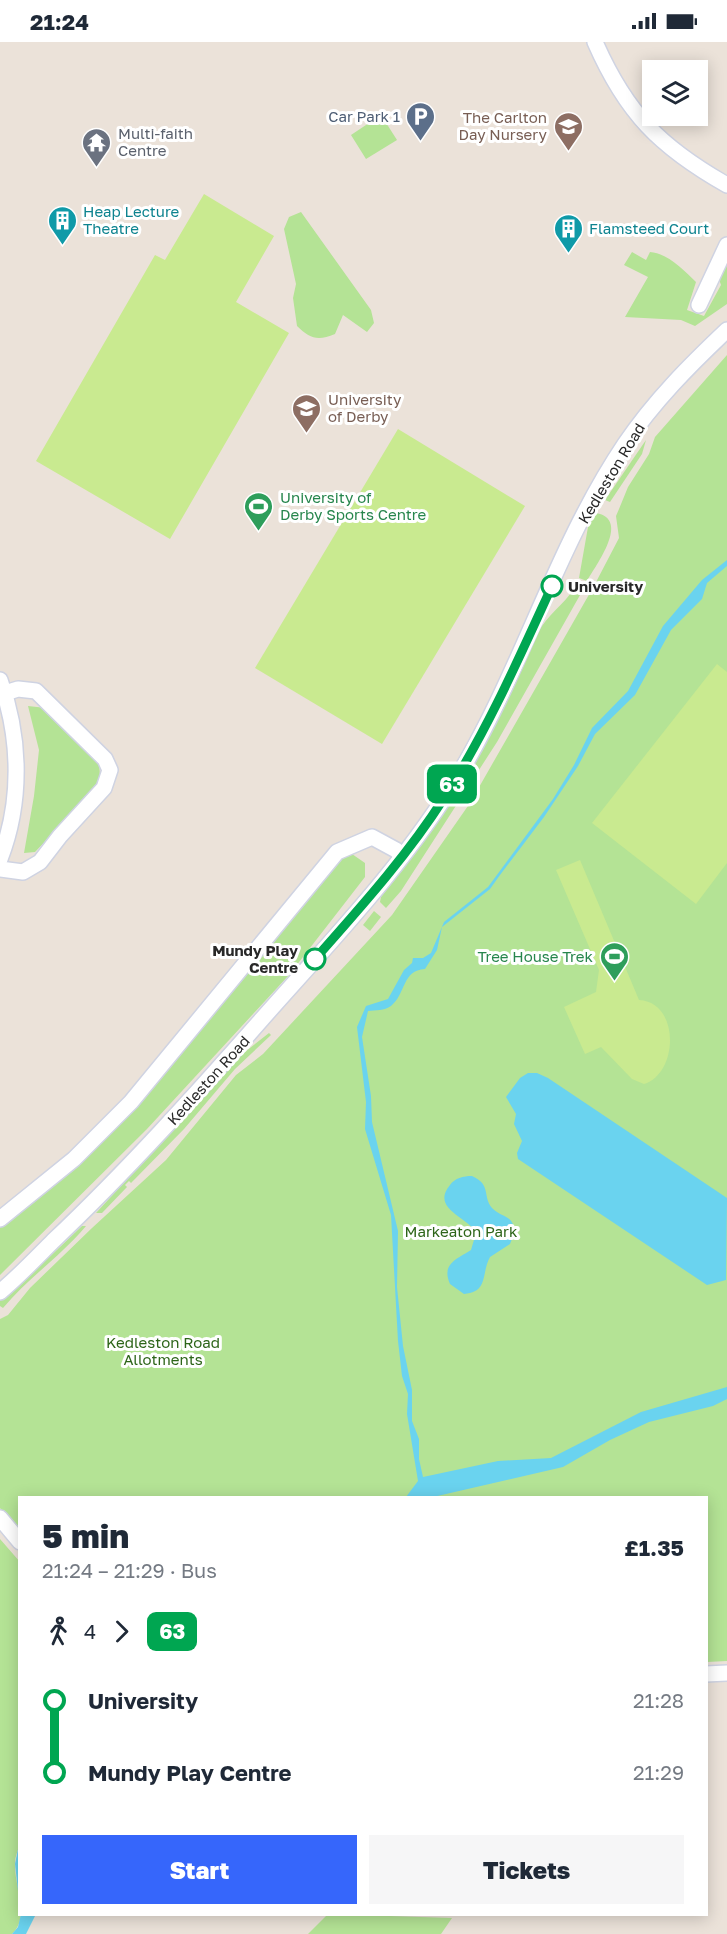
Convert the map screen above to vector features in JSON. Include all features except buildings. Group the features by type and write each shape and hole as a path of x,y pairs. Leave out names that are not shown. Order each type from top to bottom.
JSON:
{"street":[{"path":"595,42 607,69 634,113 654,135 680,157 727,185"},
{"path":"699,305 727,245"},
{"name":"Kedleston Road","path":"0,1292 83,1214 166,1127 402,856 443,800 483,732 592,500 624,446 659,398 727,330"},
{"path":"0,859 13,808 17,753 2,687 27,688 36,691 105,759 110,770 104,788 60,836 40,862 23,872 0,868"},
{"path":"0,1219 74,1159 131,1102 338,852 372,837 396,850 402,856"},
{"path":"0,1518 18,1540"},
{"path":"708,1674 727,1673"}],"green space":[{"path":"381,115 397,140 366,159 351,135"},
{"path":"204,194 274,236 236,302 289,333 170,539 36,461 155,255 165,260"},
{"path":"301,212 371,310 374,323 367,332 343,315 335,334 324,338 310,336 297,326 293,298 296,284 284,229 289,217"},
{"path":"632,252 646,260 650,252 663,255 681,267 696,282 687,310 704,316 721,285 719,279 727,264 727,304 695,326 681,320 625,317 648,277 624,265"},
{"name":"Markeaton Park","path":"727,355 727,1661 708,1662 708,1496 18,1496 18,1531 0,1508 0,1319 8,1315 30,1288 166,1160 236,1075 263,1054 392,915 470,803 595,584 619,538 616,516 628,487 649,454 655,437"},
{"path":"398,429 525,506 382,744 255,668"},
{"path":"646,440 642,454 610,502 605,500"},
{"path":"596,513 606,517 611,524 611,533 603,554 587,581 579,578 588,527"},
{"path":"576,584 584,588 497,742 401,891 386,908 380,902 381,897 425,840 465,780 496,724 534,639 546,621 570,595"},
{"path":"717,664 727,672 727,863 696,904 592,823"},
{"path":"28,706 46,708 99,761 100,777 96,788 35,852 24,853 39,750"},
{"path":"352,854 365,863 365,877 289,975 147,1129 0,1275 0,1228 65,1177 112,1132 176,1059 340,856"},
{"name":"Tree House Trek","path":"580,860 639,1000 652,1004 662,1012 668,1025 669,1053 664,1067 656,1077 644,1084 632,1079 601,1047 585,1054 564,1007 596,992 599,970 556,870"},
{"path":"374,911 381,917 370,931 363,925"},
{"path":"269,1033 271,1035 235,1069 184,1129 131,1183 129,1181 125,1185 127,1187 102,1213 96,1213 241,1055"},
{"path":"82,1226 86,1226 3,1308 0,1306 0,1299 40,1266"},
{"path":"0,1539 18,1560 18,1850 15,1872 18,1889 18,1916 20,1916 18,1927 12,1934 0,1934"},
{"path":"326,1916 452,1918 441,1934 308,1934"}],"water":[{"path":"727,560 727,566 707,583 702,599 671,630 635,695 595,734 578,766 544,817 490,889 442,927 437,950 425,969 418,970 408,978 391,1006 383,1010 368,1011 362,1037 371,1096 372,1122 398,1231 397,1287 403,1346 412,1390 412,1421 419,1439 419,1459 423,1477 498,1461 551,1458 641,1412 727,1387 727,1399 713,1406 649,1422 610,1440 563,1467 437,1496 407,1496 418,1481 407,1414 408,1394 402,1376 398,1341 391,1215 365,1129 366,1102 357,1027 366,1006 388,999 413,958 423,958 431,953 444,922 488,887 553,799 574,765 592,728 628,691 663,626 702,580"},
{"path":"528,1073 537,1073 548,1078 727,1198 726,1280 707,1285 518,1159 517,1153 522,1141 514,1124 516,1114 506,1097 520,1078"},
{"path":"472,1176 482,1183 492,1208 512,1222 515,1231 510,1244 490,1257 481,1286 477,1290 464,1294 450,1284 448,1272 456,1259 471,1250 476,1233 448,1207 445,1193 454,1181"},
{"path":"18,1849 18,1891 15,1864"},
{"path":"21,1916 35,1916 26,1934 12,1934 18,1927"}],"bus line":[{"name":"63","path":"315,959 402,856 443,800 486,726 552,586"}],"place":[{"name":"Car Park 1","path":"421,142"},
{"name":"The Carlton Day Nursery","path":"568,152"},
{"name":"Multi-faith Centre","path":"97,168"},
{"name":"Heap Lecture Theatre","path":"62,246"},
{"name":"Flamsteed Court","path":"568,254"},
{"name":"University of Derby","path":"307,434"},
{"name":"University of Derby Sports Centre","path":"259,532"},
{"name":"University","path":"552,586"},
{"name":"Mundy Play Centre","path":"315,959"},
{"name":"Tree House Trek","path":"614,982"}],"park label":[{"name":"Kedleston Road Allotments","path":"163,1350"}]}
